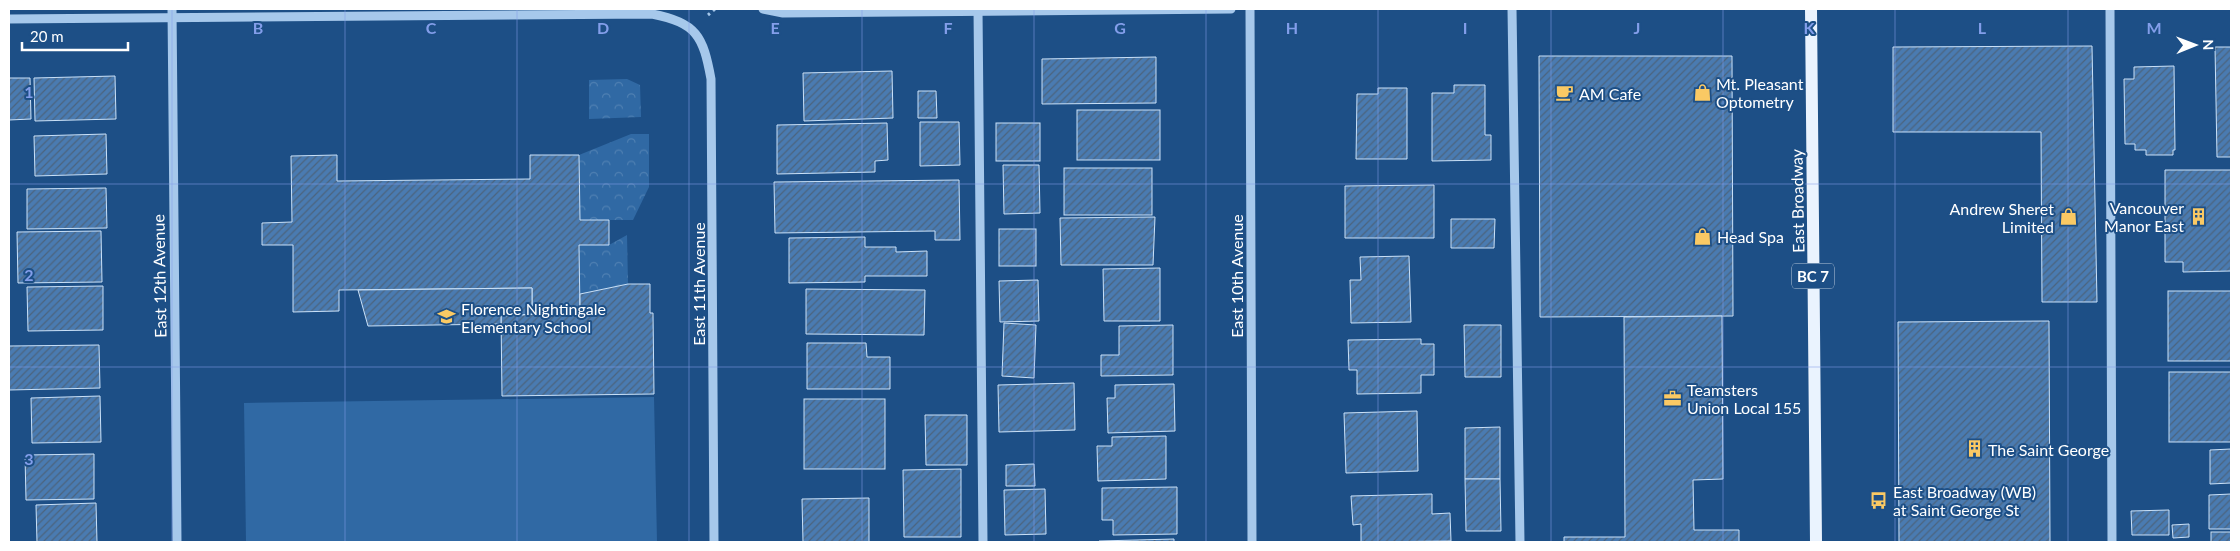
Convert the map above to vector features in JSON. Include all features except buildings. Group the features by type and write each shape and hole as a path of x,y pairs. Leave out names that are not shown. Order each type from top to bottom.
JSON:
{"main road":[{"name":"East Broadway","path":"1811,9 1816,542"}],"street":[{"path":"763,9 783,13 1231,9"},
{"name":"East 10th Avenue","path":"1250,9 1252,542"},
{"path":"1512,9 1520,542"},
{"path":"2110,9 2112,542"},
{"path":"978,10 983,542"},
{"path":"9,19 172,13"},
{"name":"East 11th Avenue","path":"172,13 652,14 671,18 685,24 692,30 700,38 706,53 712,79 714,542"},
{"name":"East 12th Avenue","path":"172,13 177,542"}],"green space":[{"path":"627,79 640,85 641,117 589,119 589,80"},
{"path":"631,134 649,134 649,187 633,220 580,220 579,155"},
{"path":"627,235 628,284 580,294 579,245 609,245"},
{"path":"654,397 657,542 246,542 244,403"}],"place":[{"name":"Mt. Pleasant Optometry","path":"1702,92"},
{"name":"AM Cafe","path":"1565,93"},
{"name":"Vancouver Manor East","path":"2198,216"},
{"name":"Andrew Sheret Limited","path":"2068,217"},
{"name":"Head Spa","path":"1703,236"},
{"name":"Florence Nightingale Elementary School","path":"447,317"},
{"name":"Teamsters Union Local 155","path":"1673,398"},
{"name":"The Saint George","path":"1974,449"},
{"name":"East Broadway (WB) at Saint George St","path":"1879,500"}]}
